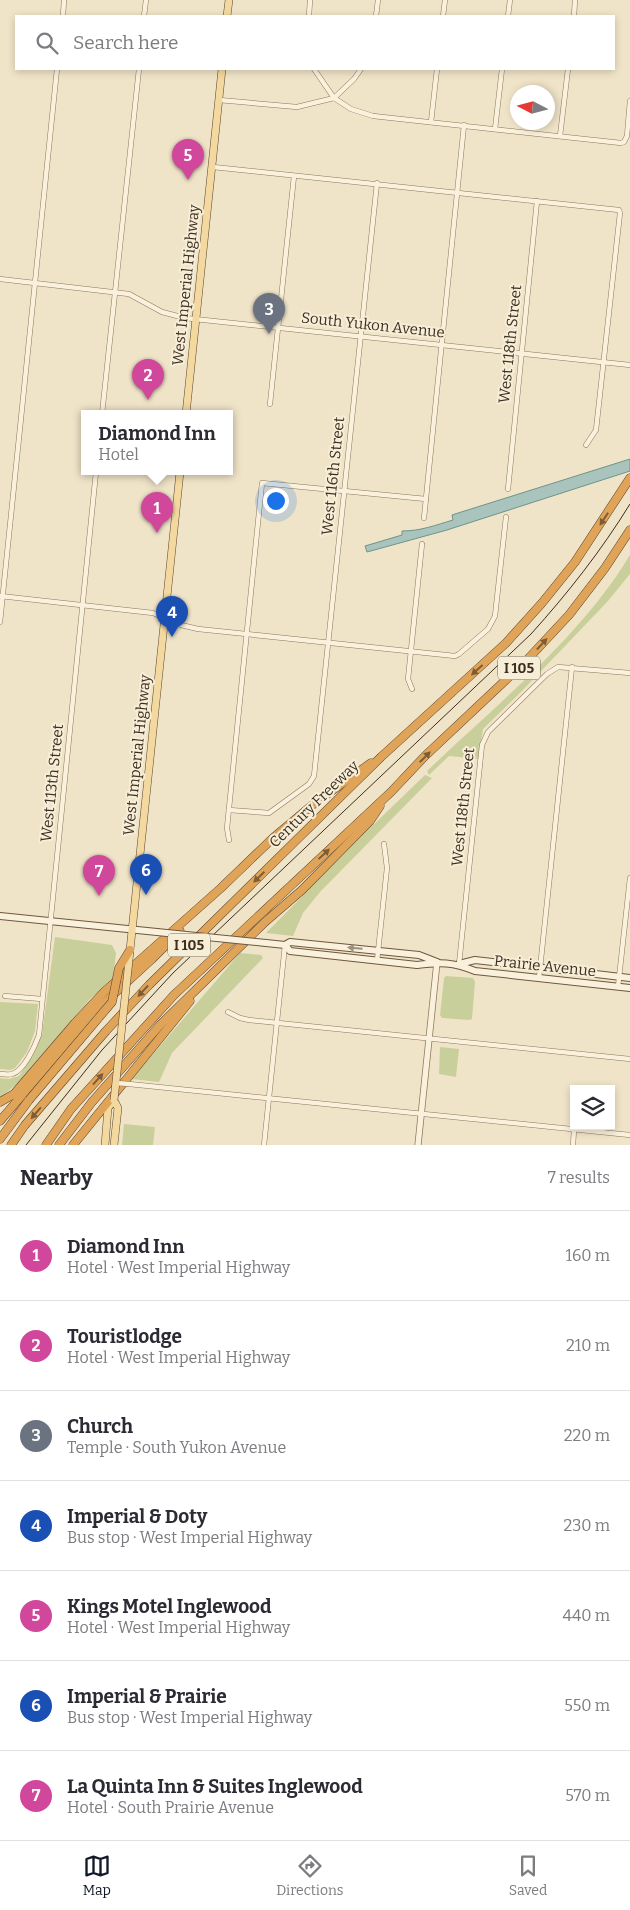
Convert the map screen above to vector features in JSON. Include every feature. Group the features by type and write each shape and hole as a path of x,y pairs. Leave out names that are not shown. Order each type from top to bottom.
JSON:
{"highway":[{"name":"Century Freeway","path":"11,1145 25,1125 93,1046 149,985 381,757 506,643 575,562 630,478"},
{"name":"I 105","path":"46,1145 71,1109 174,995 391,792 526,661 569,616 605,568 630,530"},
{"path":"0,1102 14,1094 104,992 274,838 316,802 361,768 381,757"},
{"path":"59,1145 92,1102 160,1025 265,922 302,890 370,821 391,792"},
{"path":"0,1121 90,1016 152,959 221,888"},
{"path":"0,1139 29,1100 112,1002 119,968 130,950"},
{"path":"73,1145 213,972"}],"main road":[{"path":"227,15 229,0"},
{"name":"West Imperial Highway","path":"186,410 222,70"},
{"name":"West Imperial Highway","path":"105,1145 108,1108 114,1100 116,1083 180,475"},
{"name":"Prairie Avenue","path":"0,916 285,945 290,942 378,950 420,955 437,962"},
{"name":"Prairie Avenue","path":"285,945 290,951 417,965 437,962 459,964 475,971 630,988"},
{"name":"Prairie Avenue","path":"459,964 475,960 630,978"},
{"name":"West Imperial Highway","path":"114,1100 118,1108 114,1145"}],"street":[{"path":"63,15 64,0"},
{"path":"144,15 146,0"},
{"path":"309,15 310,0"},
{"path":"376,15 378,0"},
{"path":"443,15 445,0"},
{"path":"508,15 510,0"},
{"path":"574,15 576,0"},
{"path":"0,622 1,596 57,70"},
{"path":"102,410 139,70"},
{"path":"315,70 334,98 351,109 373,116 560,136 624,142 627,136 630,101"},
{"path":"218,100 296,107 334,98 361,70"},
{"path":"432,122 437,70"},
{"path":"495,129 502,70"},
{"path":"560,136 568,70"},
{"path":"424,518 464,125"},
{"path":"212,167 618,210 620,213 596,430 586,445"},
{"path":"270,404 294,176"},
{"name":"West 116th Street","path":"229,810 269,813 309,784 315,772 377,184"},
{"name":"West 118th Street","path":"508,489 537,201"},
{"name":"South Yukon Avenue","path":"0,279 115,291 129,294 162,312 196,320 630,365"},
{"name":"West 113th Street","path":"0,1074 11,1075 19,1071 35,1046 39,1035 96,475"},
{"path":"229,840 227,828 262,483 426,499"},
{"path":"1,596 153,613 181,625 198,629 455,656 488,629 492,622 496,608 506,517"},
{"path":"412,689 408,679 410,650 422,544"},
{"name":"West 118th Street","path":"459,964 480,760 484,738 548,674 558,667 572,667"},
{"path":"539,978 572,667 630,673"},
{"path":"377,960 387,868 384,844"},
{"path":"618,986 630,878"},
{"path":"264,1145 285,945"},
{"path":"418,1145 437,962"},
{"path":"5,996 42,999"},
{"path":"228,1012 248,1020 630,1059"},
{"path":"116,1083 570,1130"},
{"path":"573,1145 574,1130 630,1135"}],"green space":[{"path":"630,555 630,574 608,601 483,729 478,759 449,756 429,775 427,771 562,643 610,586"},
{"path":"425,775 432,778 320,892 303,913 293,936 266,933 368,830"},
{"path":"55,937 112,945 116,953 113,979 90,999 21,1080 0,1098 0,1078 9,1079 19,1076 33,1055 42,1034"},
{"path":"240,953 261,955 263,958 172,1053 159,1082 131,1079 130,1077 141,1068"},
{"path":"446,976 473,978 475,982 472,1019 442,1018 440,1015 444,978"},
{"path":"0,1002 38,1004 35,1031 27,1052 15,1068 10,1070 0,1069"},
{"path":"440,1047 459,1049 456,1077 439,1074"},
{"path":"124,1124 155,1127 153,1145 122,1145"}],"water":[{"path":"630,459 630,471 447,530 367,552 365,546 402,535 402,531 422,529 453,520 452,515"}],"tram line":[{"path":"26,1145 102,1050 173,973 531,634 584,571 630,504"}],"place":[{"name":"Kings Motel Inglewood","path":"188,180"},
{"name":"Church","path":"269,334"},
{"name":"Touristlodge","path":"148,400"},
{"name":"Diamond Inn","path":"157,533"},
{"name":"Imperial & Doty","path":"172,637"},
{"name":"Imperial & Prairie","path":"146,895"},
{"name":"La Quinta Inn & Suites Inglewood","path":"99,896"}]}
